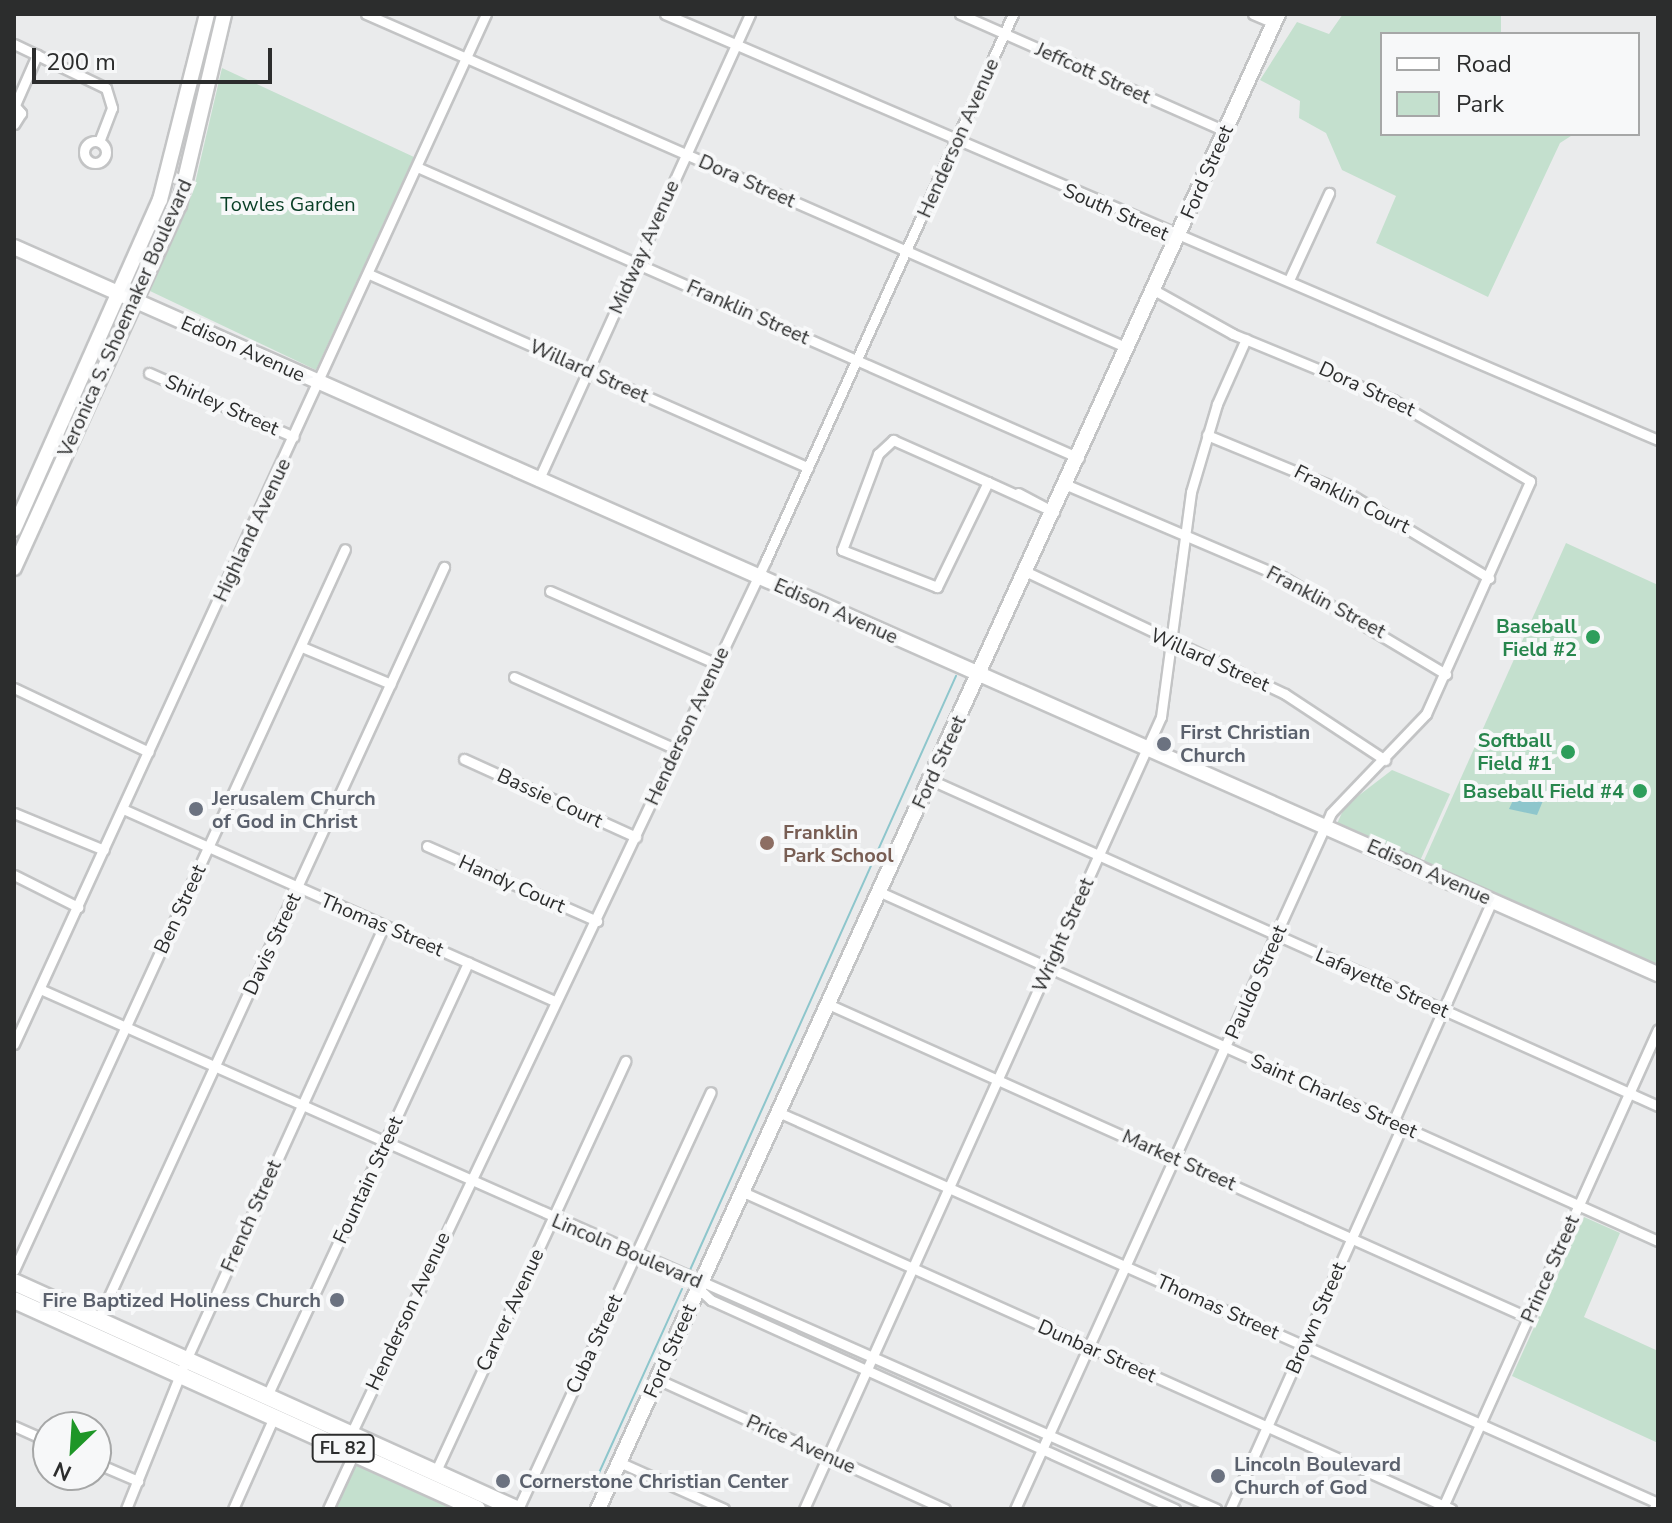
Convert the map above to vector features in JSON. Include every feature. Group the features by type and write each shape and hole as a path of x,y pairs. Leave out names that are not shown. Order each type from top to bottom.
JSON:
{"main road":[{"name":"FL 82","path":"14,1282 98,1320 185,1368"},
{"name":"FL 82","path":"14,1300 213,1380 267,1396 517,1509"},
{"name":"FL 82","path":"213,1380 274,1417 477,1509"},
{"path":"354,1453 375,1445"}],"street":[{"name":"Veronica S. Shoemaker Boulevard","path":"14,529 120,294 178,145 207,14"},
{"name":"Veronica S. Shoemaker Boulevard","path":"14,568 135,301 200,139 224,14"},
{"name":"Dora Street","path":"366,14 1128,348"},
{"name":"Highland Avenue","path":"14,1044 486,14"},
{"name":"South Street","path":"665,14 1177,238 1289,280 1658,440"},
{"name":"Midway Avenue","path":"538,481 750,14"},
{"name":"Jeffcott Street","path":"960,14 1225,131"},
{"name":"Henderson Avenue","path":"351,1434 468,1180 554,1001 597,921 758,576 1013,14"},
{"path":"1253,14 1276,18"},
{"name":"Ford Street","path":"598,1509 1067,485 1276,18"},
{"path":"14,44 106,88 112,108 99,142"},
{"path":"14,124 21,116 15,105 37,55"},
{"name":"Franklin Street","path":"417,167 1079,458"},
{"path":"1289,280 1329,193"},
{"name":"Edison Avenue","path":"14,247 1658,974"},
{"name":"Willard Street","path":"369,274 808,468"},
{"name":"Dora Street","path":"1154,290 1246,339 1393,400 1530,481"},
{"name":"Wright Street","path":"804,1509 999,1080 1166,700 1181,536 1207,435 1246,339"},
{"name":"Shirley Street","path":"149,373 294,437"},
{"name":"Franklin Court","path":"1207,435 1348,493 1489,578"},
{"path":"988,482 937,587 842,550 842,534 885,441 988,482 1054,512"},
{"name":"Pauldo Street","path":"1015,1509 1326,827 1343,794 1385,760 1426,714 1530,481"},
{"name":"Franklin Street","path":"1067,485 1330,601 1446,674"},
{"name":"Ben Street","path":"14,1270 345,549"},
{"name":"Davis Street","path":"98,1320 444,567"},
{"name":"Willard Street","path":"1027,572 1285,694 1385,760"},
{"path":"550,591 715,663"},
{"path":"302,647 391,684"},
{"path":"514,677 676,749"},
{"path":"14,688 149,752"},
{"name":"Bassie Court","path":"464,759 636,837"},
{"name":"Lafayette Street","path":"931,780 1658,1106"},
{"name":"Thomas Street","path":"123,809 554,1001"},
{"path":"14,813 104,850"},
{"name":"Handy Court","path":"427,846 597,921"},
{"path":"14,875 78,907"},
{"name":"Saint Charles Street","path":"880,892 1658,1241"},
{"name":"Brown Street","path":"1230,1509 1351,1238 1443,1010 1492,901"},
{"name":"French Street","path":"126,1509 185,1368 384,926"},
{"name":"Fountain Street","path":"267,1396 468,962"},
{"name":"Lincoln Boulevard","path":"40,989 552,1218 867,1371 1175,1509"},
{"name":"Market Street","path":"828,1004 1529,1318"},
{"name":"Prince Street","path":"1446,1508 1480,1424 1658,1029"},
{"name":"Carver Avenue","path":"435,1473 625,1061"},
{"name":"Cuba Street","path":"517,1509 711,1092"},
{"name":"Thomas Street","path":"778,1112 1658,1506"},
{"name":"Dunbar Street","path":"743,1192 1446,1508"},
{"name":"Lincoln Boulevard","path":"699,1287 874,1356 1216,1509"},
{"name":"Price Avenue","path":"657,1379 945,1509"},
{"path":"233,1509 274,1417"},
{"path":"328,1509 354,1453"},
{"path":"619,1462 724,1509"},
{"path":"112,1470 138,1481"}],"green space":[{"path":"1343,14 1501,14 1501,32 1380,32 1380,136 1571,136 1560,143 1488,297 1376,243 1396,196 1342,170 1326,133 1299,118 1300,101 1260,80 1297,22 1329,34"},
{"name":"Towles Garden","path":"222,68 414,157 316,370 150,291 193,192"},
{"path":"1566,543 1658,585 1658,970 1422,865"},
{"path":"1392,770 1450,794 1419,863 1336,826 1345,806"},
{"path":"1584,1217 1620,1233 1584,1317 1658,1351 1658,1443 1512,1376"},
{"path":"357,1464 455,1509 336,1509"}],"water":[{"path":"1520,785 1545,796 1537,815 1509,809"}],"waterway":[{"path":"690,1270 956,676"},
{"path":"594,1484 682,1289"}],"place":[{"name":"Baseball Field #2","path":"1593,637"},
{"name":"First Christian Church","path":"1164,744"},
{"name":"Softball Field #1","path":"1568,752"},
{"name":"Baseball Field #4","path":"1640,791"},
{"name":"Jerusalem Church of God in Christ","path":"196,809"},
{"name":"Franklin Park School","path":"767,843"},
{"name":"Fire Baptized Holiness Church","path":"337,1300"},
{"name":"Lincoln Boulevard Church of God","path":"1218,1476"},
{"name":"Cornerstone Christian Center","path":"503,1481"}]}
